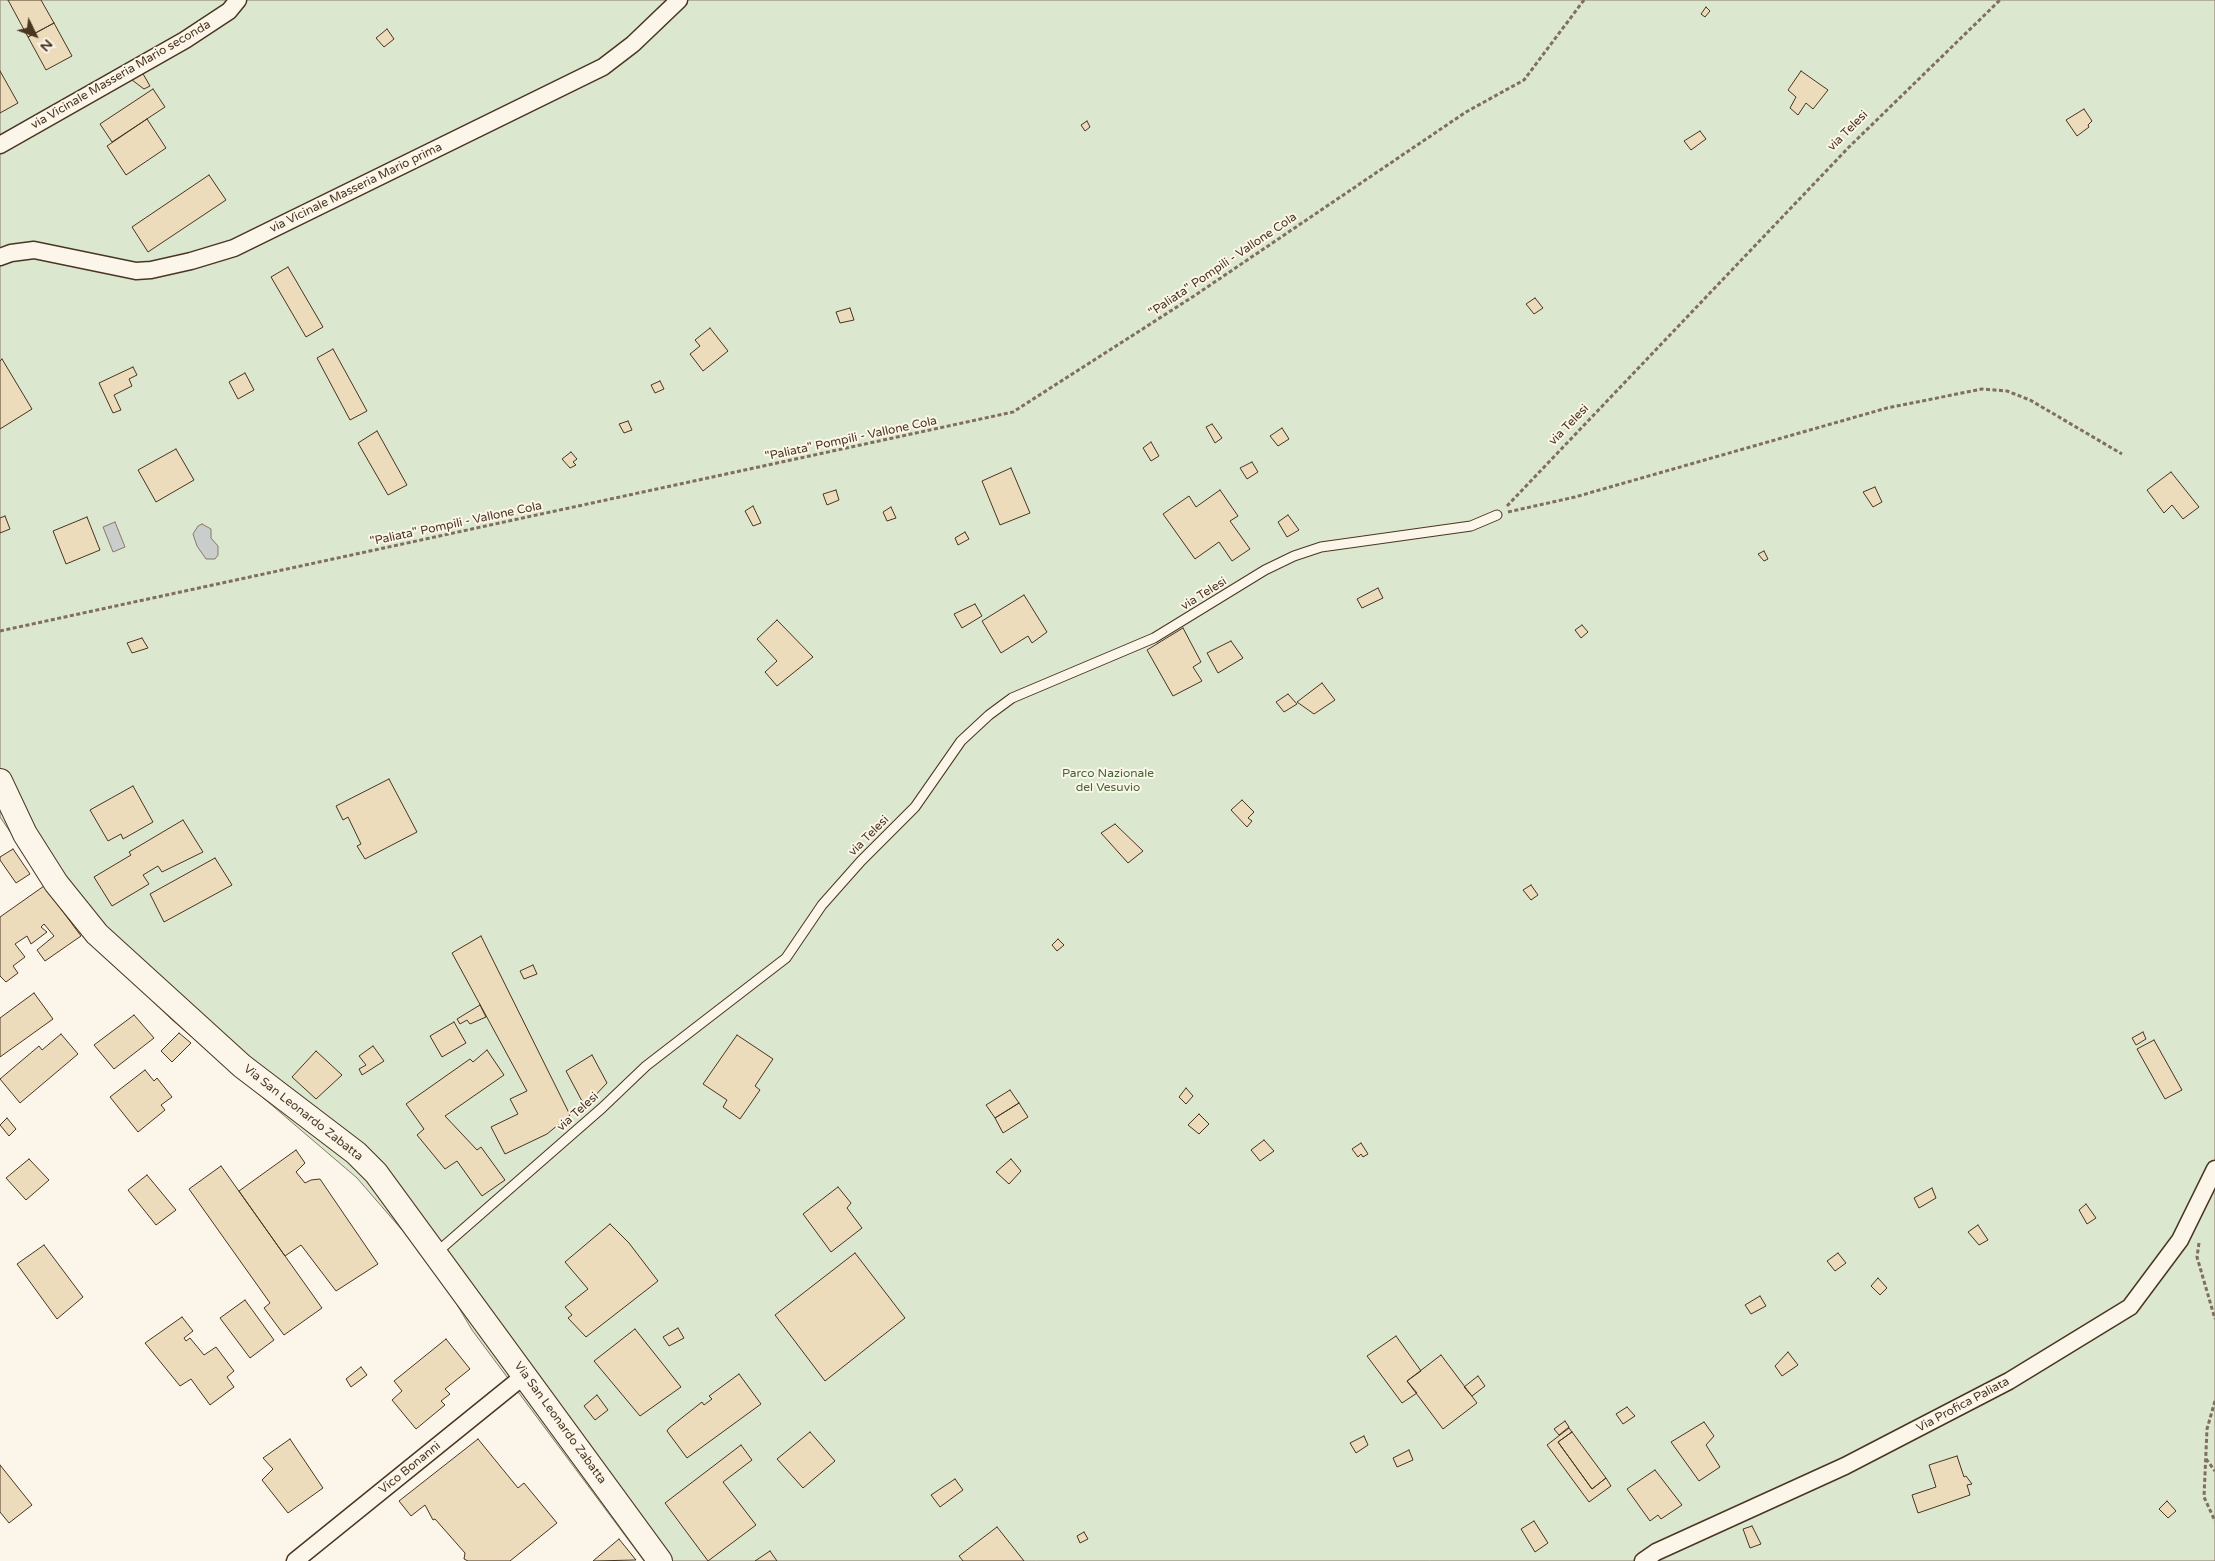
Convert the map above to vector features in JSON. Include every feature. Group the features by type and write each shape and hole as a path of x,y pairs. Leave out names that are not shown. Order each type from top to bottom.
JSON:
{"street":[{"name":"via Vicinale Masseria Mario seconda","path":"0,145 185,40 229,10 238,0"},
{"name":"via Vicinale Masseria Mario prima","path":"0,257 11,253 34,250 136,271 190,261 234,248 603,67 634,44 679,0"},
{"name":"Via San Leonardo Zabatta","path":"0,781 25,834 56,883 97,934 242,1066 356,1152 376,1173 660,1561"},
{"name":"Via Profica Paliata","path":"1643,1561 1656,1552 1845,1466 2000,1386 2130,1307 2180,1240 2215,1169"},
{"name":"Vico Bonanni","path":"294,1561 525,1375"}],"lane":[{"name":"via Telesi","path":"435,1253 595,1114 646,1066 786,958 834,892 915,807 961,741 989,715 1012,698 1154,638 1265,570 1294,556 1321,547 1471,526 1498,515"}],"path":[{"name":"\"Paliata\" Pompili - Vallone Cola","path":"0,631 1013,412 1194,296 1466,112 1524,80 1584,0"},
{"name":"via Telesi","path":"1498,515 1579,433 1849,147 2000,0"},
{"path":"1498,515 1575,497 1887,408 1982,389 2007,391 2030,400 2122,454"},
{"path":"2199,1240 2197,1257 2215,1319"},
{"path":"2215,1401 2207,1429 2204,1498 2215,1521"},
{"path":"2206,1459 2215,1471"}],"green space":[{"name":"Parco Nazionale del Vesuvio","path":"0,0 2215,0 2215,1561 644,1561 472,1330 430,1259 422,1253 357,1178 171,1019 71,921 0,817"}],"shaded area":[{"path":"115,522 125,547 113,552 103,527"},
{"path":"202,524 211,529 211,538 218,546 218,555 215,559 206,559 197,546 193,534 198,526"}],"building":[{"path":"8,0 41,0 54,23 28,37"},
{"path":"1706,7 1710,11 1705,17 1701,14"},
{"path":"54,23 72,56 46,70 28,37"},
{"path":"387,29 394,39 384,47 376,38"},
{"path":"0,71 18,103 0,113"},
{"path":"1801,71 1828,90 1813,109 1806,103 1798,115 1790,108 1796,97 1788,90"},
{"path":"142,72 150,86 144,89 132,80"},
{"path":"153,89 165,107 112,142 100,124"},
{"path":"2084,109 2092,121 2088,125 2089,127 2077,136 2066,120"},
{"path":"147,119 166,148 126,175 107,146"},
{"path":"1087,121 1090,127 1085,131 1081,125"},
{"path":"1700,131 1706,139 1691,150 1684,141"},
{"path":"209,175 226,200 148,252 132,227"},
{"path":"288,267 323,327 306,337 271,277"},
{"path":"1535,298 1543,308 1534,314 1526,304"},
{"path":"850,308 854,320 840,323 836,312"},
{"path":"710,328 728,351 703,371 690,354 700,346 695,340"},
{"path":"333,349 367,411 350,420 317,358"},
{"path":"2,359 32,409 0,429 0,361"},
{"path":"133,367 137,375 129,379 132,386 114,395 121,410 113,413 99,383"},
{"path":"245,373 254,390 238,399 229,382"},
{"path":"660,381 664,389 655,393 651,385"},
{"path":"628,421 632,430 624,433 619,424"},
{"path":"1212,424 1222,438 1215,443 1206,427"},
{"path":"1282,428 1289,439 1278,446 1270,436"},
{"path":"377,431 407,485 388,495 358,443"},
{"path":"1151,442 1159,456 1151,461 1143,448"},
{"path":"176,449 194,480 156,502 138,470"},
{"path":"571,452 577,459 573,462 576,465 570,468 562,459"},
{"path":"1252,462 1258,472 1247,479 1240,468"},
{"path":"1011,468 1030,513 1000,525 982,481"},
{"path":"2171,472 2199,507 2183,519 2172,505 2164,513 2147,490"},
{"path":"1875,487 1882,502 1873,507 1863,492"},
{"path":"836,490 839,500 827,505 823,494"},
{"path":"1220,490 1238,516 1230,521 1250,549 1232,561 1219,542 1195,559 1163,514 1189,496 1196,507"},
{"path":"753,506 761,523 753,526 745,511"},
{"path":"891,507 896,518 887,521 883,512"},
{"path":"1288,515 1299,530 1287,537 1278,522"},
{"path":"5,516 10,529 0,533 0,518"},
{"path":"87,517 100,550 66,564 53,531"},
{"path":"965,532 969,539 958,545 955,538"},
{"path":"1764,551 1768,559 1764,561 1758,554"},
{"path":"1378,588 1383,598 1362,608 1357,599"},
{"path":"1024,595 1047,632 1032,643 1028,636 1001,653 982,621"},
{"path":"975,604 982,616 962,628 954,614"},
{"path":"777,620 813,657 777,686 765,672 777,661 757,639"},
{"path":"1582,625 1588,632 1581,638 1575,630"},
{"path":"1183,628 1201,662 1193,667 1202,681 1173,696 1147,650"},
{"path":"142,638 148,648 132,653 127,643"},
{"path":"1231,641 1243,658 1218,673 1207,653"},
{"path":"1322,683 1335,700 1314,714 1297,702"},
{"path":"1288,694 1297,704 1284,712 1276,702"},
{"path":"389,779 417,832 365,859 357,846 361,844 348,817 343,820 336,806"},
{"path":"133,786 153,822 123,839 121,834 108,841 90,810"},
{"path":"1242,800 1254,812 1248,818 1252,821 1247,827 1231,810"},
{"path":"183,820 203,852 162,872 158,866 143,875 149,884 112,906 94,877 131,855 129,852"},
{"path":"1115,824 1143,851 1128,863 1101,833"},
{"path":"13,849 30,874 16,883 0,860 0,857"},
{"path":"215,858 232,885 164,922 150,894"},
{"path":"1531,885 1538,895 1531,900 1523,890"},
{"path":"44,886 81,936 45,961 37,950 54,936 44,924 41,927 47,932 31,944 27,936 15,944 25,957 13,966 18,973 6,982 0,976 0,917"},
{"path":"481,936 570,1115 547,1134 505,1154 491,1127 518,1114 510,1099 527,1091 452,953"},
{"path":"1058,939 1064,945 1057,951 1052,945"},
{"path":"533,965 537,974 524,979 520,971"},
{"path":"34,993 53,1019 0,1057 0,1018"},
{"path":"480,1005 486,1017 470,1024 467,1020 460,1024 457,1019"},
{"path":"134,1015 154,1038 114,1069 94,1045"},
{"path":"454,1022 466,1043 442,1057 430,1036"},
{"path":"2143,1032 2146,1039 2136,1045 2132,1038"},
{"path":"179,1033 191,1043 172,1062 161,1051"},
{"path":"61,1034 78,1054 20,1103 0,1079 39,1046 42,1050"},
{"path":"737,1035 773,1059 755,1086 760,1090 740,1119 723,1107 727,1100 703,1084"},
{"path":"2154,1040 2182,1090 2165,1099 2137,1049"},
{"path":"373,1046 384,1061 362,1075 359,1069 366,1065 359,1056"},
{"path":"487,1050 504,1075 445,1116 477,1150 481,1147 505,1180 482,1196 457,1161 445,1169 417,1135 424,1129 406,1104 470,1059 473,1062"},
{"path":"316,1051 342,1075 316,1099 292,1077"},
{"path":"592,1055 607,1083 587,1104 582,1101 566,1071"},
{"path":"145,1070 154,1081 157,1078 172,1097 161,1105 165,1110 138,1132 110,1097"},
{"path":"1186,1088 1193,1096 1186,1104 1179,1097"},
{"path":"1010,1090 1019,1103 995,1118 986,1105"},
{"path":"1019,1103 1028,1117 1003,1133 995,1118"},
{"path":"1199,1114 1209,1124 1199,1134 1188,1125"},
{"path":"7,1118 16,1129 9,1136 0,1125"},
{"path":"1264,1140 1274,1151 1260,1161 1251,1150"},
{"path":"1361,1143 1368,1154 1363,1157 1361,1154 1358,1157 1352,1149"},
{"path":"296,1150 305,1163 296,1172 305,1183 320,1179 378,1264 336,1291 301,1245 285,1256 239,1191"},
{"path":"29,1159 49,1180 26,1200 6,1178"},
{"path":"1011,1159 1021,1171 1009,1184 996,1172"},
{"path":"221,1166 322,1308 284,1335 264,1308 270,1303 189,1189"},
{"path":"147,1175 176,1210 156,1225 128,1190"},
{"path":"838,1187 851,1203 847,1208 862,1228 831,1252 803,1214"},
{"path":"1932,1188 1936,1198 1919,1208 1914,1198"},
{"path":"2086,1204 2096,1218 2087,1224 2079,1210"},
{"path":"610,1224 629,1243 658,1281 586,1337 568,1318 572,1315 565,1307 588,1289 565,1262"},
{"path":"1978,1225 1988,1240 1979,1245 1968,1232"},
{"path":"44,1245 83,1297 57,1319 17,1264"},
{"path":"855,1253 905,1318 825,1381 775,1315"},
{"path":"1838,1253 1846,1263 1835,1271 1827,1261"},
{"path":"1878,1278 1887,1288 1880,1295 1871,1286"},
{"path":"1760,1296 1766,1306 1751,1314 1745,1305"},
{"path":"245,1300 274,1340 250,1358 220,1318"},
{"path":"182,1317 193,1331 184,1338 186,1341 190,1338 204,1355 216,1347 234,1371 227,1377 234,1387 210,1405 191,1379 180,1386 145,1343"},
{"path":"678,1328 684,1338 669,1346 663,1337"},
{"path":"635,1329 681,1387 640,1416 594,1361"},
{"path":"1396,1336 1421,1371 1407,1381 1417,1393 1402,1403 1367,1356"},
{"path":"446,1339 470,1369 445,1389 450,1394 441,1401 445,1405 416,1429 392,1400 402,1391 394,1381"},
{"path":"1788,1352 1798,1365 1782,1376 1775,1366"},
{"path":"1441,1355 1477,1403 1443,1429 1407,1381"},
{"path":"361,1367 367,1375 351,1387 346,1379"},
{"path":"739,1374 761,1404 687,1458 667,1431 702,1402 704,1405 712,1399 709,1396"},
{"path":"1478,1376 1485,1386 1472,1396 1464,1387"},
{"path":"597,1395 608,1410 595,1420 584,1406"},
{"path":"1627,1407 1635,1416 1623,1424 1616,1414"},
{"path":"1565,1421 1569,1427 1559,1435 1554,1429"},
{"path":"1704,1422 1714,1436 1706,1445 1720,1467 1699,1481 1671,1442"},
{"path":"1569,1428 1572,1432 1558,1442 1592,1489 1606,1478 1611,1486 1589,1502 1547,1445"},
{"path":"810,1432 835,1461 803,1488 777,1459"},
{"path":"1572,1432 1606,1478 1592,1489 1558,1442"},
{"path":"1364,1436 1368,1445 1356,1453 1350,1443"},
{"path":"290,1439 323,1488 288,1513 262,1480 273,1469 263,1458"},
{"path":"478,1439 518,1488 524,1483 557,1523 510,1561 468,1561 464,1559 465,1553 435,1519 433,1520 425,1505 411,1516 399,1501"},
{"path":"741,1445 752,1460 723,1482 756,1525 708,1561 665,1503"},
{"path":"1409,1450 1413,1460 1397,1467 1393,1458"},
{"path":"1957,1456 1964,1477 1966,1476 1972,1484 1967,1485 1970,1495 1918,1513 1912,1495 1936,1487 1929,1465"},
{"path":"0,1465 32,1505 9,1523 0,1512"},
{"path":"1655,1470 1682,1505 1661,1519 1658,1515 1650,1521 1627,1489"},
{"path":"955,1479 963,1490 940,1507 931,1495"},
{"path":"2167,1501 2176,1511 2168,1518 2159,1509"},
{"path":"1534,1521 1548,1543 1535,1552 1521,1529"},
{"path":"1752,1526 1761,1544 1750,1548 1743,1529"},
{"path":"997,1527 1024,1561 963,1561 959,1556"},
{"path":"1084,1532 1088,1539 1080,1543 1077,1536"},
{"path":"619,1539 636,1560 593,1561"},
{"path":"770,1551 777,1561 755,1561"}]}
